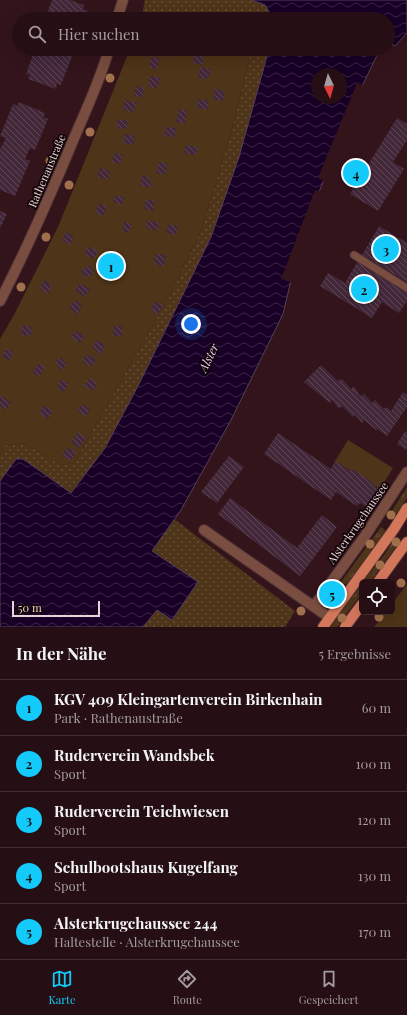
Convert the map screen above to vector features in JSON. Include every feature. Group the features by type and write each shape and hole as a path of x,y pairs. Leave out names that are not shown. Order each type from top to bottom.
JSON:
{"main road":[{"path":"323,627 394,529 407,508"},
{"path":"380,579 407,542"},
{"path":"345,627 359,608"}],"street":[{"path":"119,12 123,0"},
{"name":"Rathenaustraße","path":"0,300 22,257 57,178 104,67 107,56"},
{"name":"Alsterkrugchaussee","path":"314,606 365,536 407,472"},
{"path":"204,530 330,618"}],"lane":[{"path":"354,255 407,288"}],"green space":[{"path":"145,0 251,0 265,5 269,12 142,12"},
{"path":"127,56 250,56 232,129 201,231 167,300 74,463 61,465 24,443 6,445 0,454 0,339 14,315 58,227"},
{"path":"250,56 267,56 239,157 211,237 139,384 105,448 71,493 23,459 16,459 0,481 0,454 6,445 24,443 61,465 74,463 167,300 201,231 232,129"},
{"path":"348,440 393,468 380,489 335,461"},
{"path":"407,487 407,498 393,520 388,517"},
{"path":"174,519 295,611 285,627 143,627 157,609 172,620 198,582 152,551"},
{"path":"381,527 386,531 349,582 335,590"},
{"path":"396,536 401,540 372,579 364,579 385,554"},
{"path":"407,584 407,627 374,627 384,615 395,615 395,600"},
{"path":"359,587 359,597 337,627 329,627"}],"water":[{"path":"251,0 407,0 407,33 395,46 395,12 269,12 265,5"},
{"name":"Alster","path":"267,56 377,56 354,103 301,238 283,314 231,420 181,510 152,551 198,582 172,620 157,610 143,627 0,627 0,481 16,459 23,459 71,493 105,448 139,384 211,237 239,157"}],"pier":[{"path":"357,83 364,86 355,103 325,182 318,178"},
{"path":"315,190 321,192 303,238 292,283 281,279"}],"building":[{"path":"52,0 70,0 84,5 83,9 88,11 88,12 48,12"},
{"path":"32,56 72,56 61,85 57,84 56,89 28,79 30,75 26,74"},
{"path":"194,56 204,56 202,65 193,63"},
{"path":"151,57 159,58 157,69 149,67"},
{"path":"200,67 211,69 210,75 208,75 207,79 198,78"},
{"path":"150,76 160,78 158,88 148,86"},
{"path":"136,86 144,88 143,97 134,96"},
{"path":"215,88 225,92 223,101 213,99"},
{"path":"198,99 209,101 207,110 197,108"},
{"path":"125,100 137,103 133,112 123,110"},
{"path":"19,102 45,113 43,117 48,119 35,150 30,148 25,159 30,161 15,196 0,190 0,149 6,138 0,136 13,104 17,106"},
{"path":"179,109 187,111 185,123 176,122"},
{"path":"397,118 407,124 407,140 393,162 404,169 378,211 350,194"},
{"path":"117,120 127,120 127,128 118,129"},
{"path":"166,127 176,128 175,137 164,136"},
{"path":"125,134 135,136 133,145 123,143"},
{"path":"186,145 198,147 196,155 184,153"},
{"path":"114,153 123,155 121,164 112,162"},
{"path":"159,162 168,164 165,175 156,173"},
{"path":"100,168 110,171 108,180 97,177"},
{"path":"142,175 151,178 151,188 140,185"},
{"path":"116,195 125,198 122,205 113,201"},
{"path":"146,199 155,201 153,211 144,209"},
{"path":"99,203 107,207 103,216 95,212"},
{"path":"0,211 7,214 0,228"},
{"path":"148,220 159,223 157,231 146,228"},
{"path":"125,222 132,224 128,233 122,231"},
{"path":"168,224 178,227 175,235 166,232"},
{"path":"379,226 407,243 407,282 362,255"},
{"path":"66,232 74,236 70,245 62,240"},
{"path":"89,246 98,252 93,259 84,254"},
{"path":"156,253 166,256 164,267 153,262"},
{"path":"358,261 407,292 407,301 399,313 382,302 372,318 320,286 328,273 345,283"},
{"path":"118,262 122,269 114,274 110,267"},
{"path":"90,265 94,273 85,278 81,270"},
{"path":"44,280 52,285 48,294 39,288"},
{"path":"80,283 90,289 85,297 75,291"},
{"path":"75,300 82,305 78,314 69,308"},
{"path":"156,301 163,306 158,314 150,309"},
{"path":"21,326 31,326 32,335 22,336"},
{"path":"114,326 122,326 122,336 113,336"},
{"path":"76,331 84,336 80,343 71,337"},
{"path":"97,340 105,346 101,355 92,347"},
{"path":"7,348 14,353 9,361 2,356"},
{"path":"87,354 96,360 91,367 82,361"},
{"path":"61,357 67,365 61,370 55,362"},
{"path":"39,363 45,368 39,377 32,372"},
{"path":"321,365 338,381 342,379 351,389 354,386 360,396 364,394 372,403 375,400 384,409 387,407 391,411 403,392 407,395 407,407 387,436 377,429 376,430 364,420 362,423 355,415 353,417 342,406 339,409 332,400 330,403 304,382"},
{"path":"90,378 98,384 92,391 84,385"},
{"path":"61,380 68,383 64,392 57,388"},
{"path":"0,395 11,402 6,410 0,406"},
{"path":"82,404 90,409 86,416 77,411"},
{"path":"44,405 53,411 48,419 39,413"},
{"path":"405,431 407,432 406,450 397,444"},
{"path":"78,432 86,438 79,448 71,442"},
{"path":"278,433 331,469 335,461 351,471 353,469 372,482 371,483 380,489 368,508 360,503 357,506 336,492 331,500 264,454"},
{"path":"68,447 76,453 70,461 62,455"},
{"path":"229,456 244,467 217,503 201,492"},
{"path":"230,498 297,548 322,515 337,527 300,576 218,514"}],"place":[{"name":"Schulbootshaus Kugelfang","path":"356,173"},
{"name":"Ruderverein Teichwiesen","path":"386,249"},
{"name":"KGV 409 Kleingartenverein Birkenhain","path":"111,266"},
{"name":"Ruderverein Wandsbek","path":"364,289"},
{"name":"Alsterkrugchaussee 244","path":"332,594"}]}
